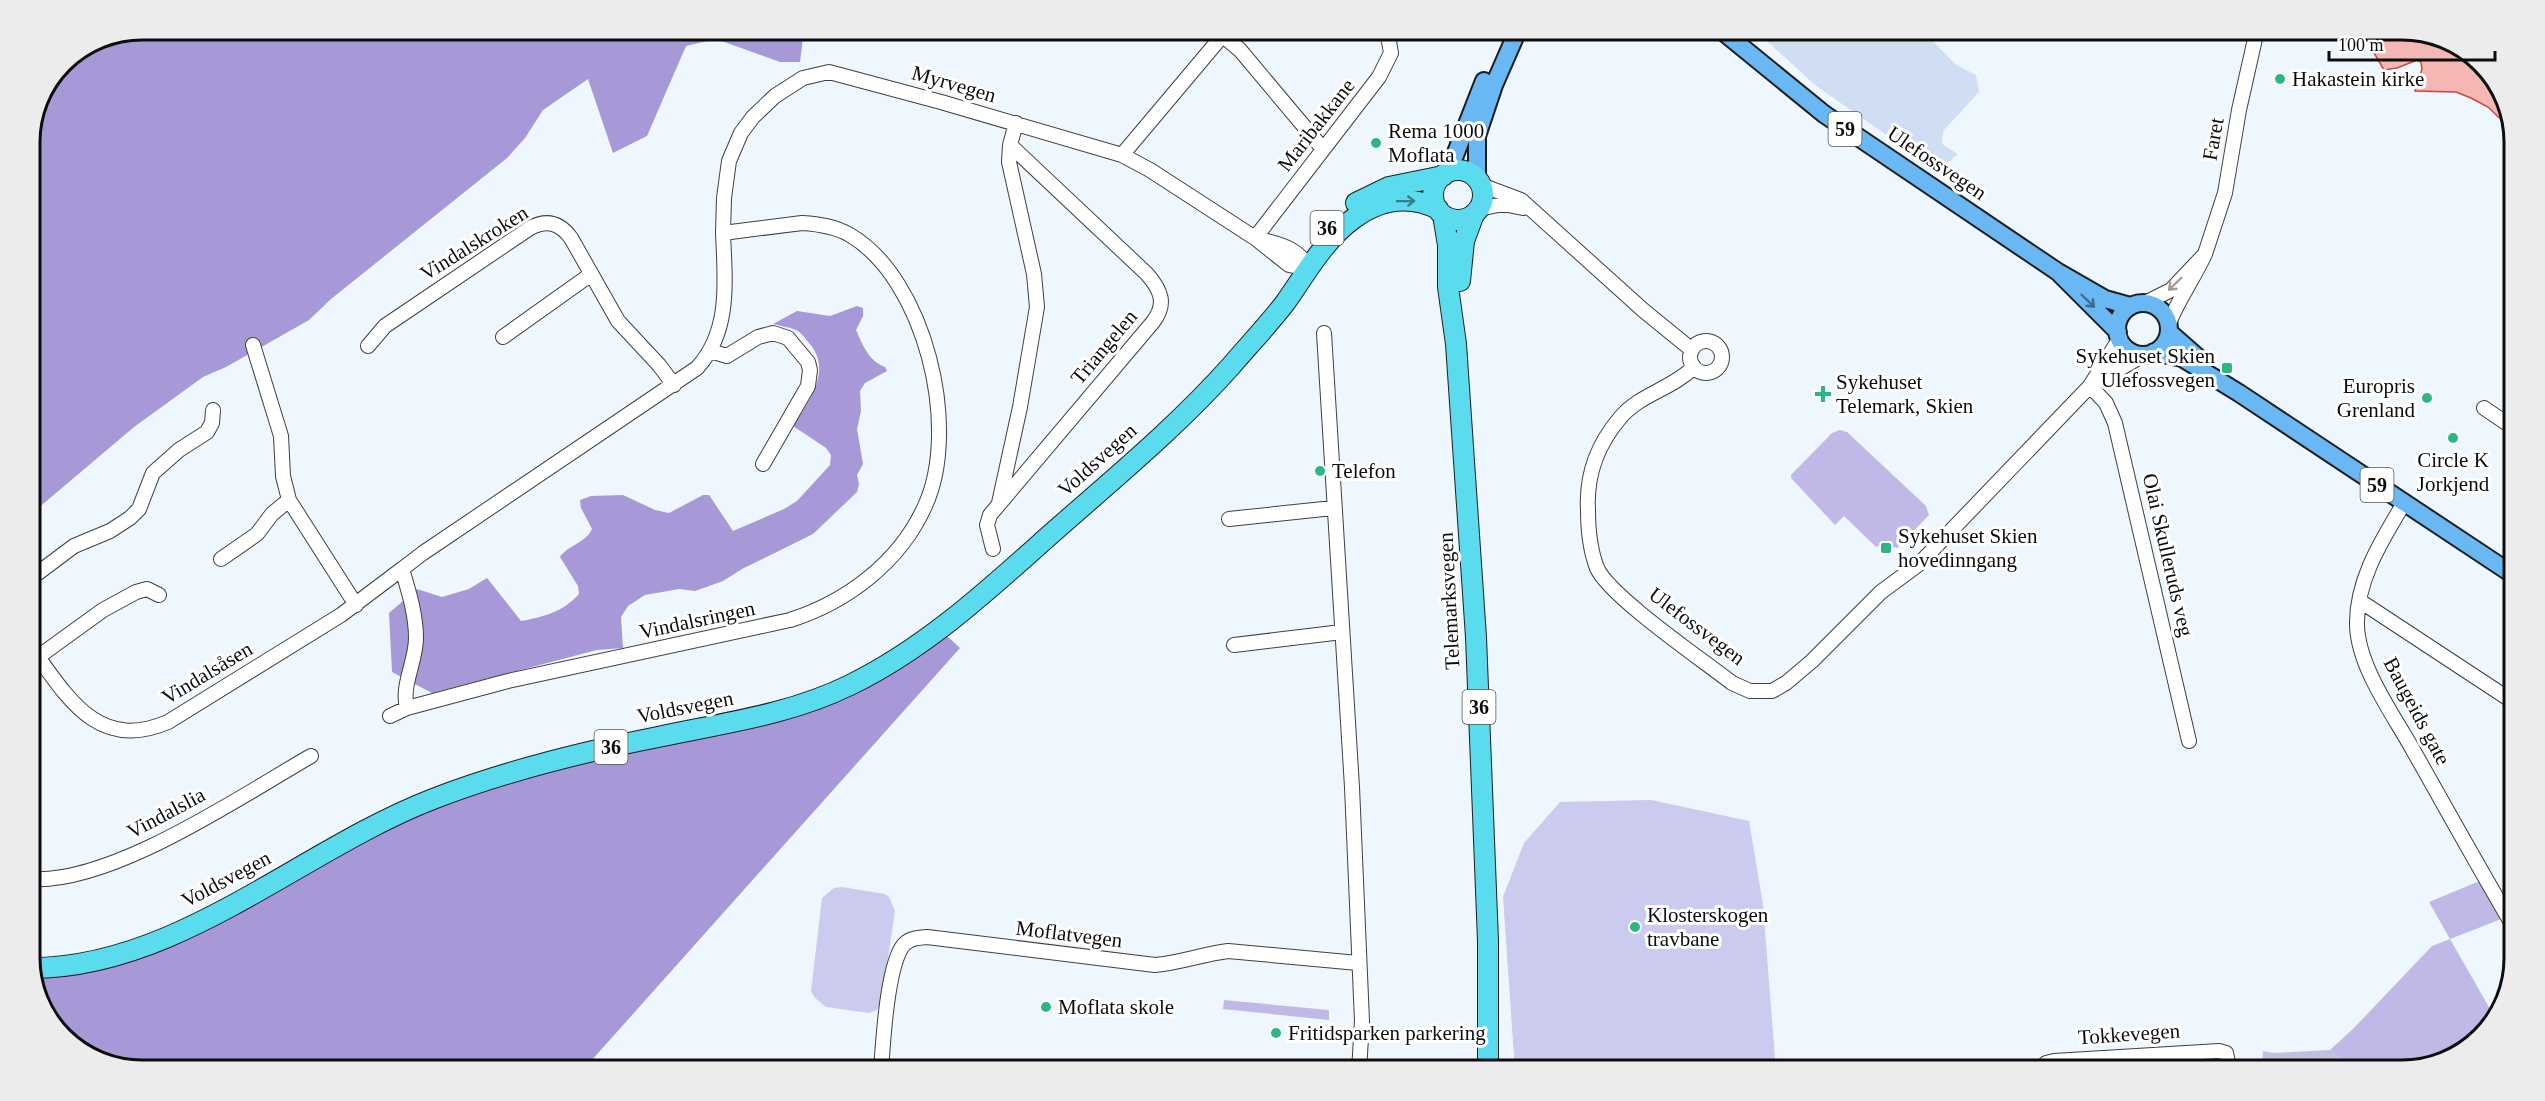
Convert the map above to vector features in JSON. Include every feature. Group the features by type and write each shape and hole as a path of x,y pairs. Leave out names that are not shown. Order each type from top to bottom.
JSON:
{"highway":[{"name":"36","path":"1461,171 1479,182 1483,197 1477,212 1456,220 1441,212 1433,193 1435,186 1445,174 1461,171"},
{"name":"Voldsvegen","path":"41,967 82,964 152,942 211,916 370,827 440,796 581,754 792,709 852,684 933,634 1010,571 1194,404 1232,365 1256,335 1269,324 1303,264 1335,220 1367,196 1389,187 1445,174"},
{"name":"Voldsvegen","path":"1303,264 1350,221 1378,205 1416,200 1441,212"},
{"name":"Telemarksvegen","path":"1441,212 1447,237 1448,287 1456,344 1471,548 1490,989 1488,1060"},
{"name":"Telemarksvegen","path":"1456,344 1462,252 1468,228 1477,212"}],"main road":[{"path":"1445,174 1503,40"},
{"path":"1479,182 1477,136 1494,85 1514,40"},
{"name":"Ulefossvegen","path":"1739,40 1824,114 2058,272 2105,299 2138,305"},
{"name":"Ulefossvegen","path":"2058,272 2119,335"},
{"path":"2119,335 2120,318 2138,305"},
{"name":"59","path":"2138,305 2159,309 2169,327 2239,393"},
{"path":"2149,353 2161,347 2169,327"},
{"name":"59","path":"2119,335 2128,349 2182,358 2239,393 2504,569"}],"street":[{"path":"1122,155 1214,40"},
{"path":"1228,40 1251,62 1323,149"},
{"name":"Maribakkane","path":"1255,238 1379,77 1389,60 1390,40"},
{"name":"Faret","path":"2169,327 2180,296 2194,276 2205,254 2225,193 2255,40"},
{"name":"Myrvegen","path":"723,233 726,179 734,147 753,117 764,105 803,78 823,72 839,73 1122,155 1150,170 1255,238 1276,243 1303,264"},
{"name":"Triangelen","path":"999,503 1020,407 1037,307 1034,274 1010,162 1016,123"},
{"name":"Triangelen","path":"993,549 987,525 990,515 1153,322 1162,303 1158,288 1147,274 1011,145"},
{"path":"1479,182 1521,200 1642,310 1692,350"},
{"path":"1477,212 1503,204 1514,205 1536,214"},
{"name":"Vindalskroken","path":"368,346 380,330 400,315 536,224 554,223 563,229 618,321 659,365 674,385"},
{"name":"Vindalsringen","path":"390,716 407,708 563,669 759,629 813,613 845,596 869,578 889,559 914,525 926,505 934,477 938,444 938,406 922,336 896,282 882,263 849,234 819,224 780,225 723,233"},
{"path":"407,708 405,690 416,639 411,601 402,569 697,368 711,351 723,318 723,233"},
{"name":"Faret","path":"2138,305 2171,290 2205,254"},
{"path":"503,337 590,275"},
{"path":"711,351 727,356 758,337 773,333 788,338 808,362 810,370 808,386 763,465"},
{"path":"1324,333 1352,787 1362,1021 1360,1060"},
{"name":"Ulefossvegen","path":"1694,367 1678,381 1640,400 1621,416 1603,442 1592,465 1589,480 1587,502 1591,548 1598,570 1623,598 1732,683 1750,691 1761,692 1772,691 1786,683 1812,661 1881,592 1919,564 2090,386 2119,335"},
{"path":"1709,341 1716,344 1723,356 1718,368 1713,372 1699,371 1694,367 1690,356 1696,344 1709,341"},
{"path":"253,345 281,436 283,476 289,500 356,605"},
{"name":"Ulefossvegen","path":"2090,386 2149,353"},
{"name":"Olai Skulleruds veg","path":"2090,386 2106,403 2115,423 2189,741"},
{"path":"2484,408 2504,422"},
{"path":"41,571 74,546 110,531 130,518 139,508 153,473 207,432 212,423 213,410"},
{"path":"221,559 257,534 272,514 289,500"},
{"name":"Baugeids gate","path":"2404,503 2367,571 2360,600 2357,626 2359,637 2376,686 2504,910"},
{"path":"1229,519 1334,508"},
{"name":"Vindalsåsen","path":"41,666 62,691 92,720 126,731 146,730 168,722 191,709 356,605 402,569"},
{"path":"41,651 123,598 147,589 159,595"},
{"path":"2360,600 2504,696"},
{"path":"1234,645 1342,632"},
{"name":"Vindalslia","path":"41,879 79,874 124,858 184,829 311,756"},
{"name":"Moflatvegen","path":"881,1060 884,1020 897,959 903,946 913,938 927,937 1155,964 1176,963 1228,951 1358,963"},
{"name":"Tokkevegen","path":"2068,1060 2193,1051 2226,1053 2228,1060"}],"shaded area":[{"path":"142,40 712,40 686,46 647,136 613,153 588,79 543,110 525,138 507,158 331,299 309,320 226,367 203,377 134,427 41,506 42,123 48,103 58,86 70,70 86,58 103,48 123,42"},
{"path":"719,40 803,40 800,62 780,62"},
{"path":"1766,40 1932,40 1955,64 1976,75 1979,92 1943,131 1942,144 1958,154 1938,171 1815,85"},
{"path":"2375,40 2422,42 2454,54 2475,70 2483,80 2497,103 2502,121 2488,107 2456,92 2415,91 2422,69 2421,62 2417,60 2397,68 2384,70 2372,45"},
{"path":"857,306 863,308 863,316 856,330 861,342 871,357 887,371 865,383 860,391 861,411 857,429 863,464 857,475 859,484 857,492 813,534 742,569 723,581 695,591 679,589 645,595 628,606 621,617 623,648 597,650 432,693 392,672 389,613 417,589 442,597 469,589 487,578 521,621 552,613 573,600 579,594 578,586 560,557 586,538 592,529 581,508 580,500 591,496 623,495 655,510 669,513 703,495 709,495 733,531 797,501 830,465 831,455 826,448 793,426 816,385 819,364 816,353 800,332 773,324 797,311 830,316"},
{"path":"1840,430 1847,432 1926,506 1929,515 1897,548 1883,544 1876,547 1844,516 1835,525 1791,478 1791,475 1832,433"},
{"path":"935,625 960,648 592,1060 123,1059 91,1047 70,1031 48,998 42,978 41,964 138,939 187,918 258,882 357,825 777,706 852,677"},
{"name":"Klosterskogen travbane","path":"1651,800 1749,821 1763,905 1775,1060 1514,1060 1503,897 1524,843 1560,802"},
{"path":"2482,880 2504,918 2450,939 2429,902"},
{"path":"842,887 885,894 889,897 895,911 881,1005 877,1010 869,1013 826,1007 814,997 811,991 822,898 834,888"},
{"path":"2450,939 2491,1010 2483,1021 2459,1043 2442,1053 2429,1057 2416,1060 2341,1060 2330,1050 2432,946"},
{"path":"1224,1000 1329,1010 1329,1020 1223,1009"},
{"path":"2330,1050 2341,1060 2263,1060 2263,1051 2274,1053"}],"place":[{"name":"Hakastein kirke","path":"2280,79"},
{"name":"Rema 1000 Moflata","path":"1376,143"},
{"name":"Sykehuset Skien Ulefossvegen","path":"2227,368"},
{"name":"Sykehuset Telemark, Skien","path":"1823,394"},
{"name":"Europris Grenland","path":"2427,398"},
{"name":"Circle K Jorkjend","path":"2453,438"},
{"name":"Telefon","path":"1320,471"},
{"name":"Sykehuset Skien hovedinngang","path":"1886,548"},
{"name":"Klosterskogen travbane","path":"1635,927"},
{"name":"Moflata skole","path":"1046,1007"},
{"name":"Fritidsparken parkering","path":"1276,1033"}]}
